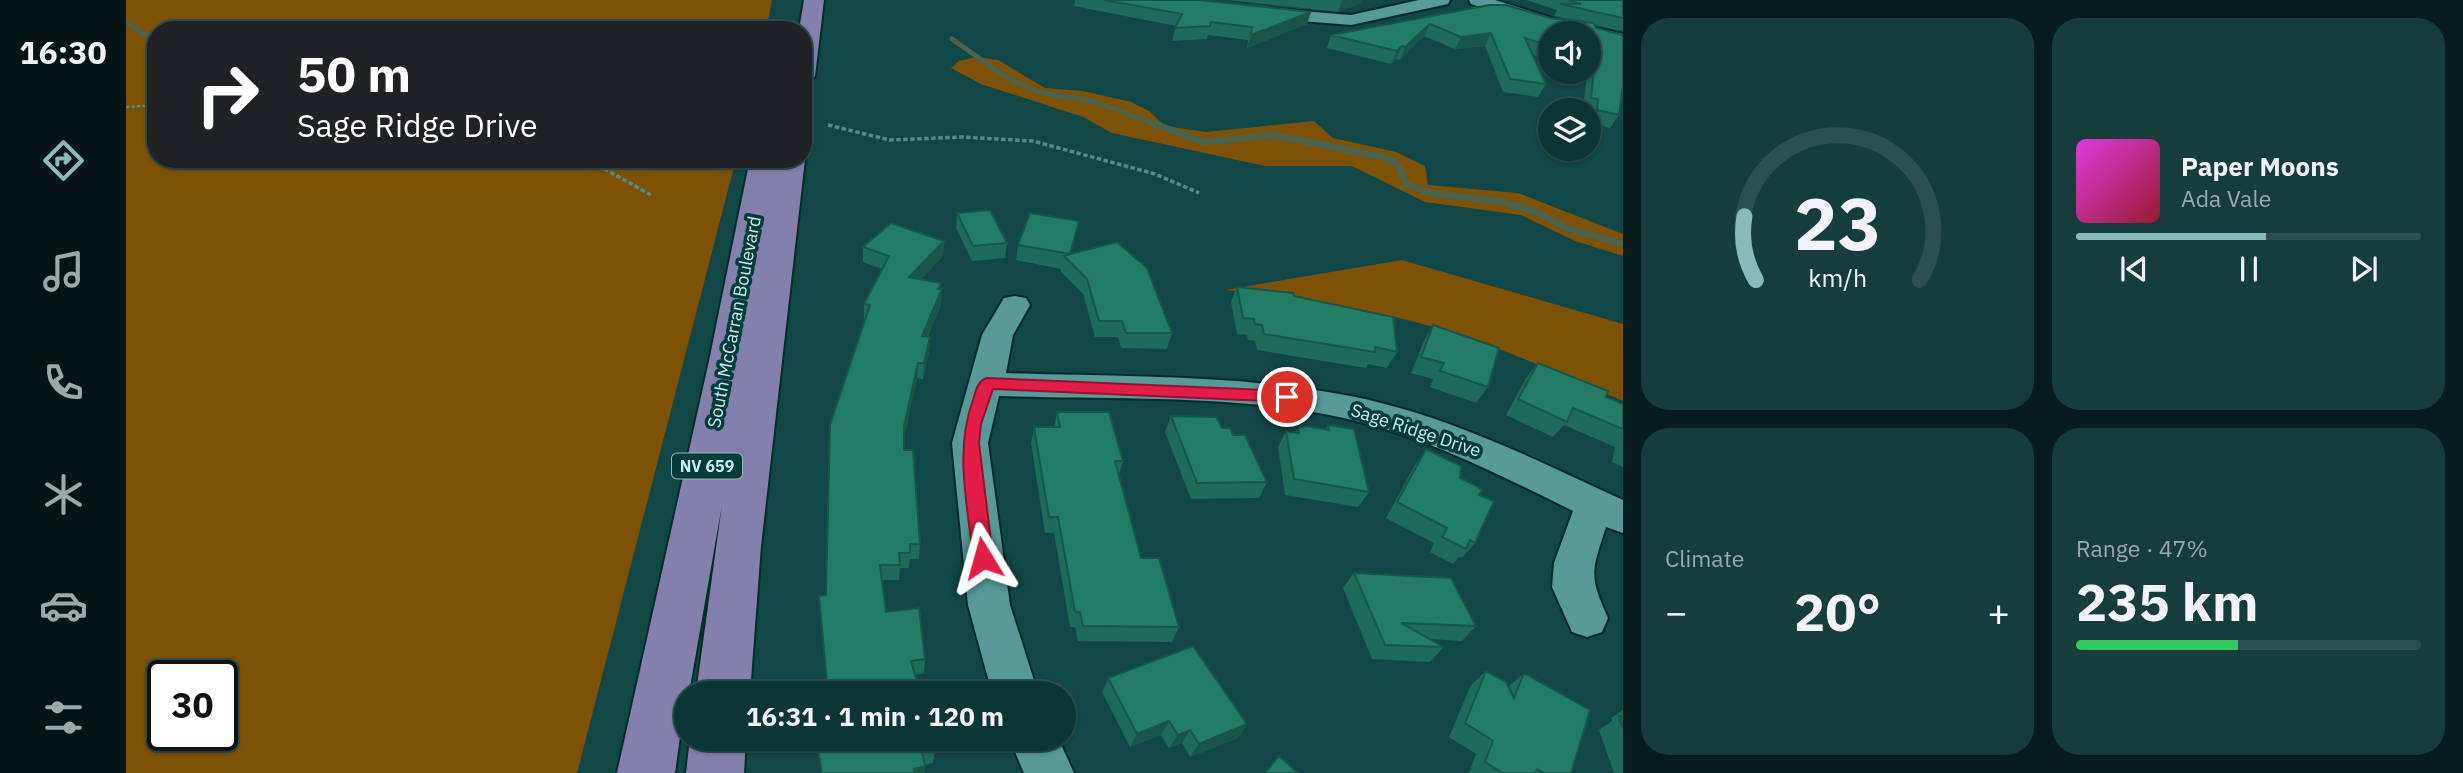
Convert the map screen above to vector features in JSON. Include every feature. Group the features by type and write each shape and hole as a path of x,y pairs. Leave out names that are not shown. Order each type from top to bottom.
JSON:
{"main road":[{"path":"811,21 814,0"},
{"name":"South McCarran Boulevard","path":"646,773 728,360 762,168"},
{"name":"South McCarran Boulevard","path":"724,681 738,545 790,168"},
{"path":"715,773 717,751"}],"street":[{"path":"1248,11 1351,20 1442,0"},
{"path":"1477,0 1553,24 1623,40"},
{"path":"1011,681 989,605 971,471 972,424 987,384 994,340 1015,305"},
{"name":"Sage Ridge Drive","path":"987,384 1254,393 1347,407 1430,431 1476,448 1609,510"},
{"path":"1587,618 1573,587 1574,562 1609,510"},
{"path":"1039,751 1049,773"}],"path":[{"path":"126,107 147,106"},
{"path":"828,125 890,141 962,137 1033,141 1155,174 1199,193"},
{"path":"604,168 650,195"}],"shaded area":[{"path":"126,0 772,0 768,21 147,21 147,168 734,168 577,773 126,773"},
{"path":"976,57 998,60 1045,88 1083,91 1131,102 1149,111 1165,126 1206,132 1314,121 1333,138 1396,152 1425,166 1428,185 1518,193 1623,234 1623,256 1575,241 1521,215 1425,202 1352,166 1265,166 1112,133 1083,117 981,84 951,68 959,61"},
{"path":"1402,260 1623,324 1623,401 1497,348 1445,330 1323,302 1225,290"}],"building":[{"path":"1104,0 1199,0 1311,12 1251,35 1252,27 1211,22 1210,26 1175,28 1182,14"},
{"path":"1568,0 1623,0 1623,18 1560,4 1581,4"},
{"path":"1489,5 1506,5 1550,18 1576,21 1538,21 1538,42 1525,38 1538,66 1538,83 1510,79 1491,33 1461,37 1430,24 1397,51 1331,35"},
{"path":"1601,29 1623,35 1623,87 1619,115 1601,111 1601,98 1591,98 1592,84 1601,84"},
{"path":"990,210 1007,243 973,246 957,213"},
{"path":"1030,213 1079,221 1070,254 1018,245"},
{"path":"891,223 944,241 909,277 941,283 938,289 942,289 922,336 930,337 924,363 918,363 904,426 904,450 913,450 920,544 910,544 910,553 899,553 900,565 880,565 886,612 919,608 925,659 911,661 917,681 827,681 819,596 826,595 830,425 870,305 864,304 889,256 863,247"},
{"path":"1117,242 1147,268 1172,333 1126,333 1122,321 1099,321 1087,279 1064,256"},
{"path":"1237,287 1293,293 1294,296 1393,317 1397,352 1375,347 1375,352 1264,334 1262,325 1255,324 1254,319 1243,318"},
{"path":"1433,325 1499,348 1488,387 1440,371 1444,363 1421,357"},
{"path":"1538,363 1608,391 1606,397 1623,404 1623,429 1573,408 1567,422 1518,399"},
{"path":"1057,412 1109,412 1123,461 1115,461 1141,558 1159,558 1179,627 1083,626 1080,612 1075,612 1058,517 1049,517 1034,427 1060,427"},
{"path":"1171,416 1216,417 1222,428 1230,428 1233,435 1245,435 1267,482 1197,483"},
{"path":"1328,425 1354,429 1369,492 1294,479 1286,431 1299,433 1298,427 1307,426 1329,430"},
{"path":"1426,449 1461,466 1460,478 1482,490 1479,495 1494,501 1475,543 1470,540 1466,549 1442,537 1447,528 1397,502"},
{"path":"1354,573 1451,578 1476,626 1401,623 1444,647 1385,645"},
{"path":"1193,646 1247,724 1199,744 1190,730 1178,735 1169,721 1137,734 1108,678"},
{"path":"1486,671 1506,682 1514,698 1524,673 1590,710 1571,773 1544,773 1537,769 1536,773 1502,773 1485,762 1493,741 1465,723"},
{"path":"818,751 928,751 922,752 925,766 914,769 915,773 822,773"},
{"path":"1279,756 1298,773 1265,773"}],"waterway":[{"path":"126,22 147,36"},
{"path":"952,39 1003,75 1038,92 1093,101 1157,125"},
{"path":"1152,123 1203,142 1273,135 1383,157 1397,163 1406,184 1425,192 1503,202 1536,212 1569,229 1623,244"}],"route":[{"path":"983,558 971,471 970,443 972,424 987,384 1254,393 1287,397"}]}
